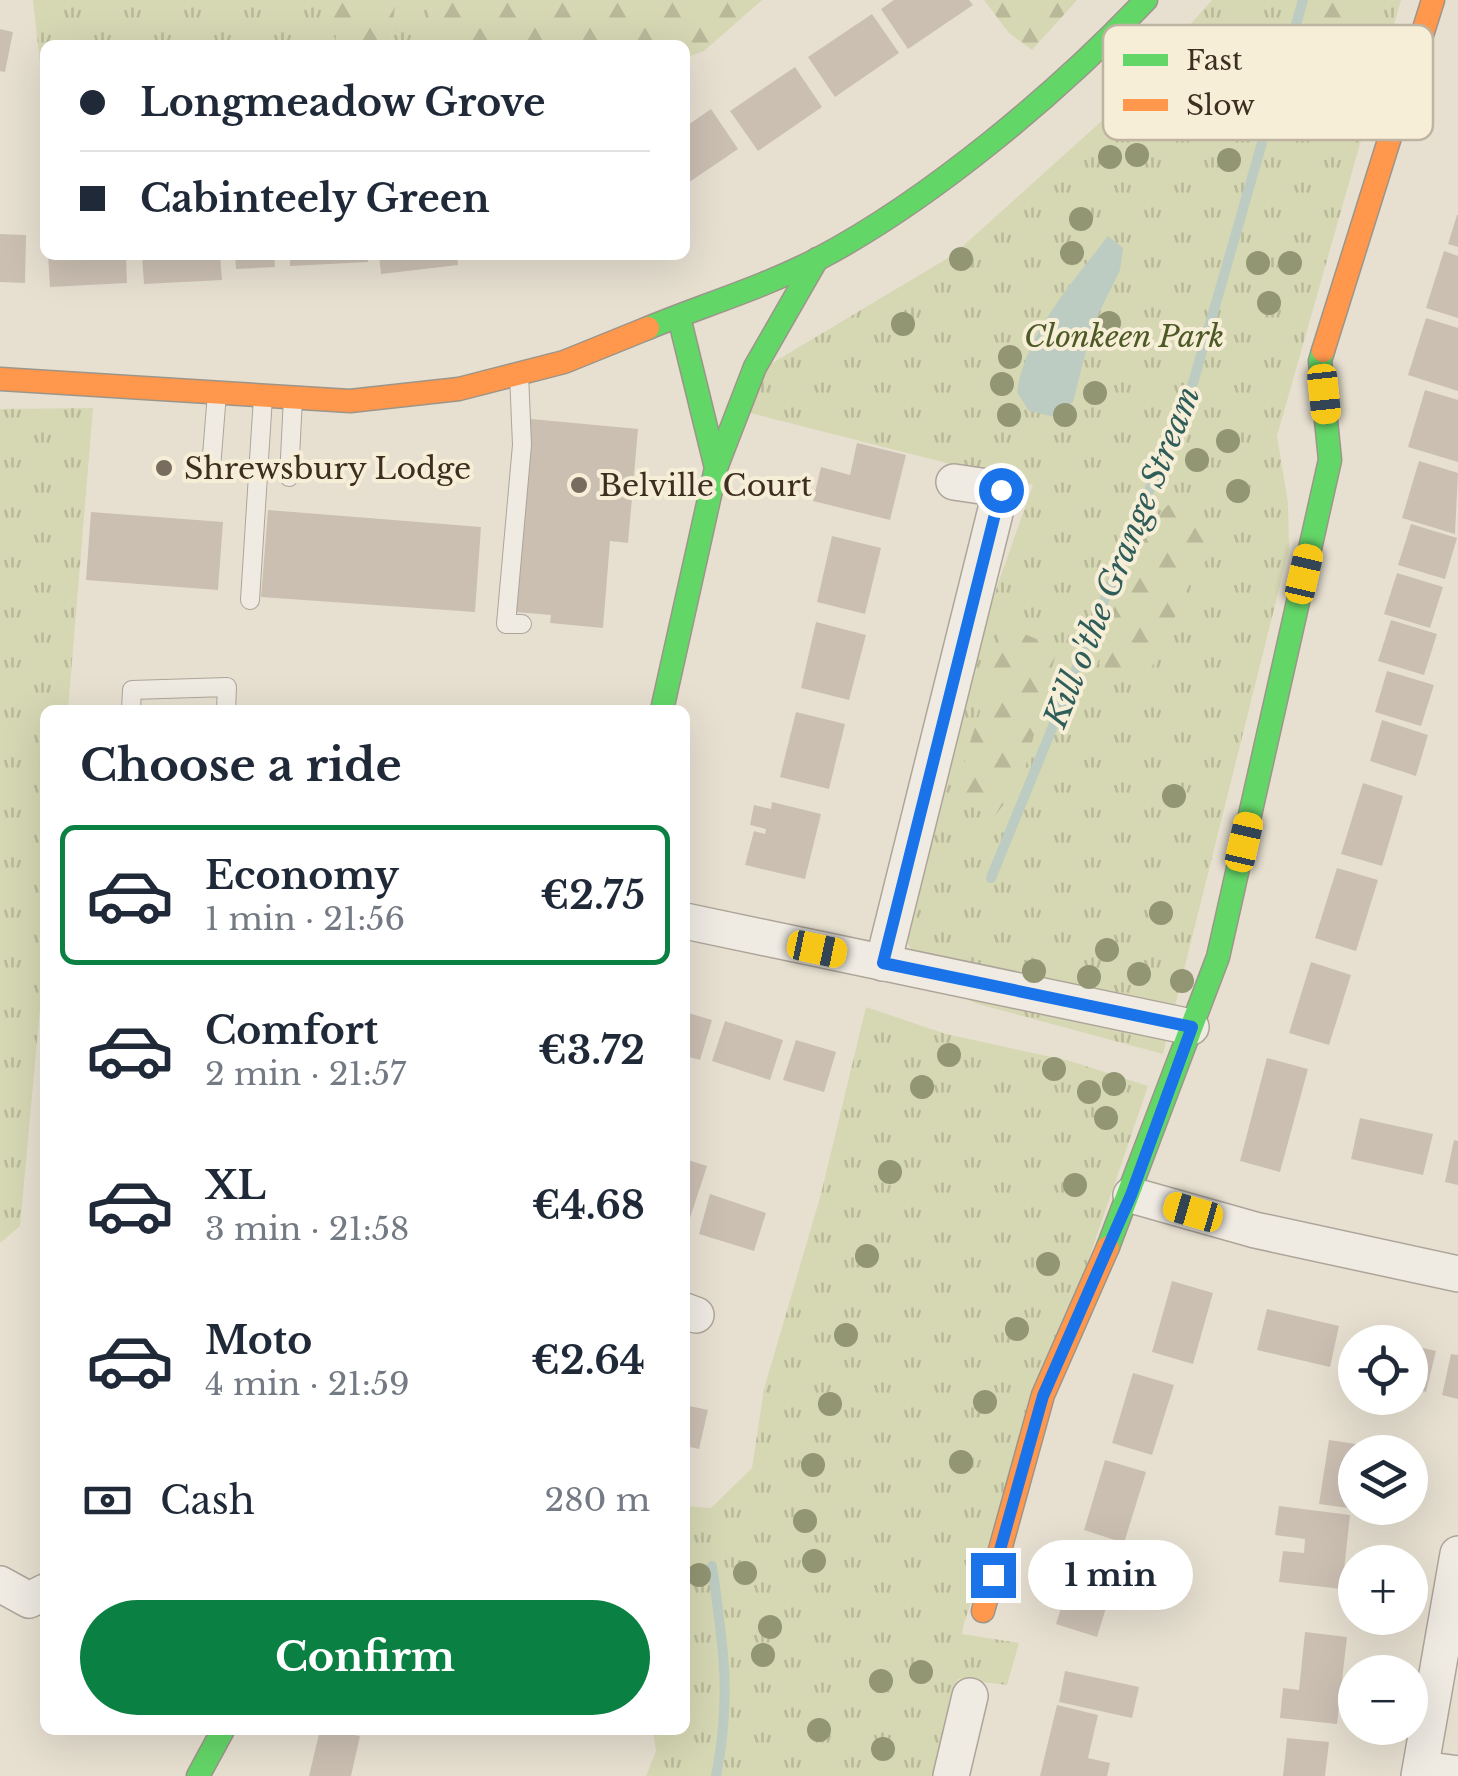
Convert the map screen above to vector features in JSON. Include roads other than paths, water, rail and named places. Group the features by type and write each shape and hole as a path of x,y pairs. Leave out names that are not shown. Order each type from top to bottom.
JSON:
{"street":[{"path":"1122,25 1146,0"},
{"path":"1425,25 1433,0"},
{"path":"0,379 350,401 459,389 564,362 817,259 906,202 1025,114 1103,45"},
{"path":"983,1611 1043,1396 1131,1195 1218,956 1330,460 1320,361 1389,140"},
{"path":"663,705 701,550 716,468 755,367 817,259"},
{"path":"679,317 716,468"},
{"path":"883,963 1001,490 954,482"},
{"path":"690,922 1192,1027"},
{"path":"1131,1195 1255,1230 1458,1274"},
{"path":"1458,1554 1420,1773 1458,1774"},
{"path":"0,1584 29,1600 40,1594"},
{"path":"951,1776 970,1696"},
{"path":"198,1776 219,1735"}],"lane":[{"path":"518,374 522,445 506,624 522,624"},
{"path":"211,468 216,393"},
{"path":"250,600 263,396"},
{"path":"289,478 293,398"},
{"path":"130,705 132,690 227,687 226,705"}],"waterway":[{"name":"Kill o'the Grange Stream","path":"1296,25 1303,0"},
{"name":"Kill o'the Grange Stream","path":"991,878 1193,383 1263,140"},
{"name":"Kill o'the Grange Stream","path":"712,1566 725,1695 716,1776"}],"place":[{"name":"Shrewsbury Lodge","path":"164,468"},
{"name":"Belville Court","path":"579,485"}],"park label":[{"name":"Clonkeen Park","path":"1124,336"}]}
